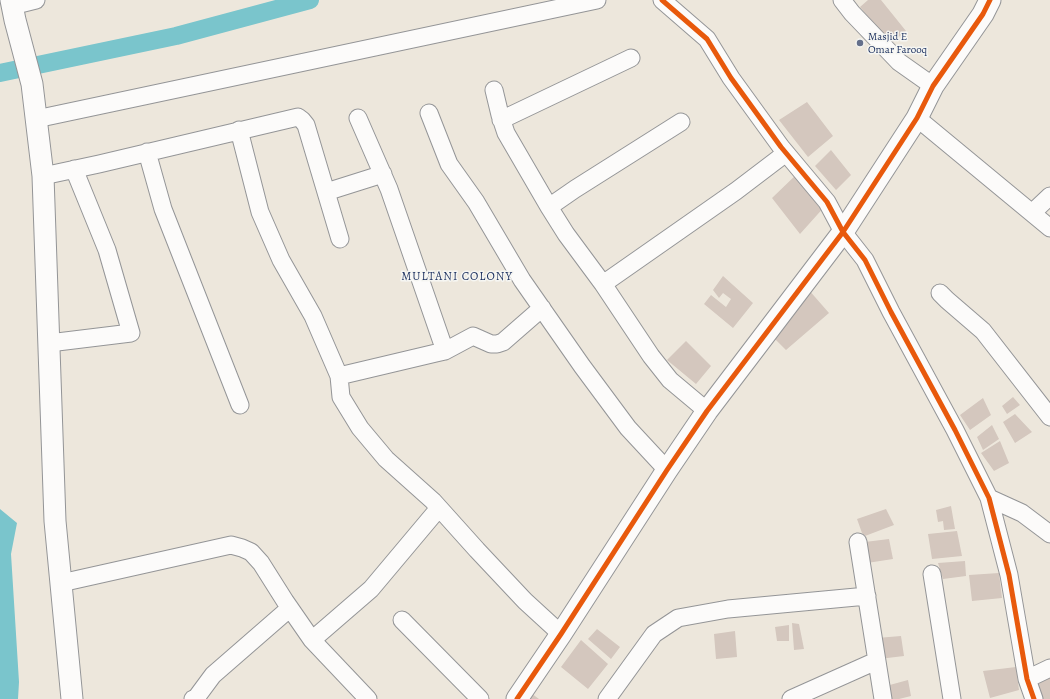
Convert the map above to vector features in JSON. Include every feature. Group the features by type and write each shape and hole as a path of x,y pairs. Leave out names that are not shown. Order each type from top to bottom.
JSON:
{"street":[{"path":"36,0 12,8 32,84 43,176 55,521 72,699"},
{"path":"36,119 598,0"},
{"path":"662,0 707,39 731,78 786,152 827,202 843,232 865,260 990,498 1009,575 1027,679 1034,699"},
{"path":"842,0 852,13 899,62 933,86"},
{"path":"517,699 707,411 843,232 917,118 933,86 983,14 990,0"},
{"path":"501,120 630,58"},
{"path":"494,90 501,120 506,133 566,234 603,284 651,356 665,374 707,411"},
{"path":"429,113 449,164 476,202 522,280 582,366 628,428 667,470"},
{"path":"43,176 298,117 306,125 340,239"},
{"path":"358,118 389,189 445,351"},
{"path":"917,118 1050,228"},
{"path":"549,207 681,122"},
{"path":"239,130 260,212 281,260 313,316 339,376 341,397 360,428 386,459 433,501 525,601 561,634"},
{"path":"147,152 163,209 240,405"},
{"path":"603,284 736,191 786,152"},
{"path":"49,343 131,333 107,250 74,169"},
{"path":"326,192 383,174"},
{"path":"1032,213 1050,196"},
{"path":"940,293 983,331 1050,417"},
{"path":"339,376 445,351 473,336 491,344 498,344 503,342 542,308"},
{"path":"990,498 1022,513 1050,534"},
{"path":"312,640 371,589 439,508"},
{"path":"858,542 882,699"},
{"path":"61,583 231,545 242,548 251,552 261,563 312,640 368,699"},
{"path":"932,574 952,699"},
{"path":"607,699 654,634 678,618 728,609 866,596"},
{"path":"193,699 196,698 213,675 290,608"},
{"path":"402,620 480,699"},
{"path":"791,699 876,661"},
{"path":"1027,679 1050,668"}],"water":[{"path":"0,509 17,523 11,554 19,682 18,699 0,699"}],"building":[{"path":"868,0 881,0 906,31 890,44 860,7"},
{"path":"807,102 833,136 808,157 779,120"},
{"path":"831,150 851,175 836,190 815,166"},
{"path":"799,172 826,205 800,234 772,198"},
{"path":"723,276 753,303 733,328 704,304 711,295 726,307 731,299 723,293 719,298 713,290"},
{"path":"808,289 829,313 786,350 771,335"},
{"path":"686,341 711,366 696,384 667,360"},
{"path":"1013,397 1020,405 1007,414 1002,406"},
{"path":"983,398 991,415 970,430 960,415"},
{"path":"1015,414 1032,432 1015,443 1003,422"},
{"path":"992,425 999,439 983,450 977,437"},
{"path":"1000,441 1009,463 994,471 981,453"},
{"path":"951,506 955,529 944,530 943,521 938,522 936,510"},
{"path":"886,509 894,525 865,536 862,533 857,519"},
{"path":"957,531 962,556 932,559 928,534"},
{"path":"889,539 893,559 867,563 865,542"},
{"path":"965,561 966,576 943,579 938,563"},
{"path":"999,573 1002,598 972,601 969,575"},
{"path":"792,623 799,624 804,649 794,650"},
{"path":"789,625 789,641 777,641 775,627"},
{"path":"597,629 620,647 611,659 588,639"},
{"path":"735,631 737,657 716,659 714,634"},
{"path":"901,636 904,656 879,659 877,638"},
{"path":"581,640 608,664 588,689 561,667"},
{"path":"1016,667 1019,690 990,698 983,671"},
{"path":"1050,676 1050,699 1040,699 1034,687"},
{"path":"908,680 911,696 899,699 890,699 886,686"},
{"path":"528,691 539,699 522,699"}],"waterway":[{"path":"0,73 176,36 310,0"}],"cycle path":[{"path":"662,0 707,39 731,78 781,147 827,202 843,232 865,260 891,312 955,430 989,498 1009,575 1027,679 1034,699"},
{"path":"517,699 707,411 843,232 917,118 933,86 983,14 990,0"}],"place":[{"name":"Masjid E Omar Farooq","path":"860,43"}],"district":[{"name":"MULTANI COLONY","path":"457,277"}]}
